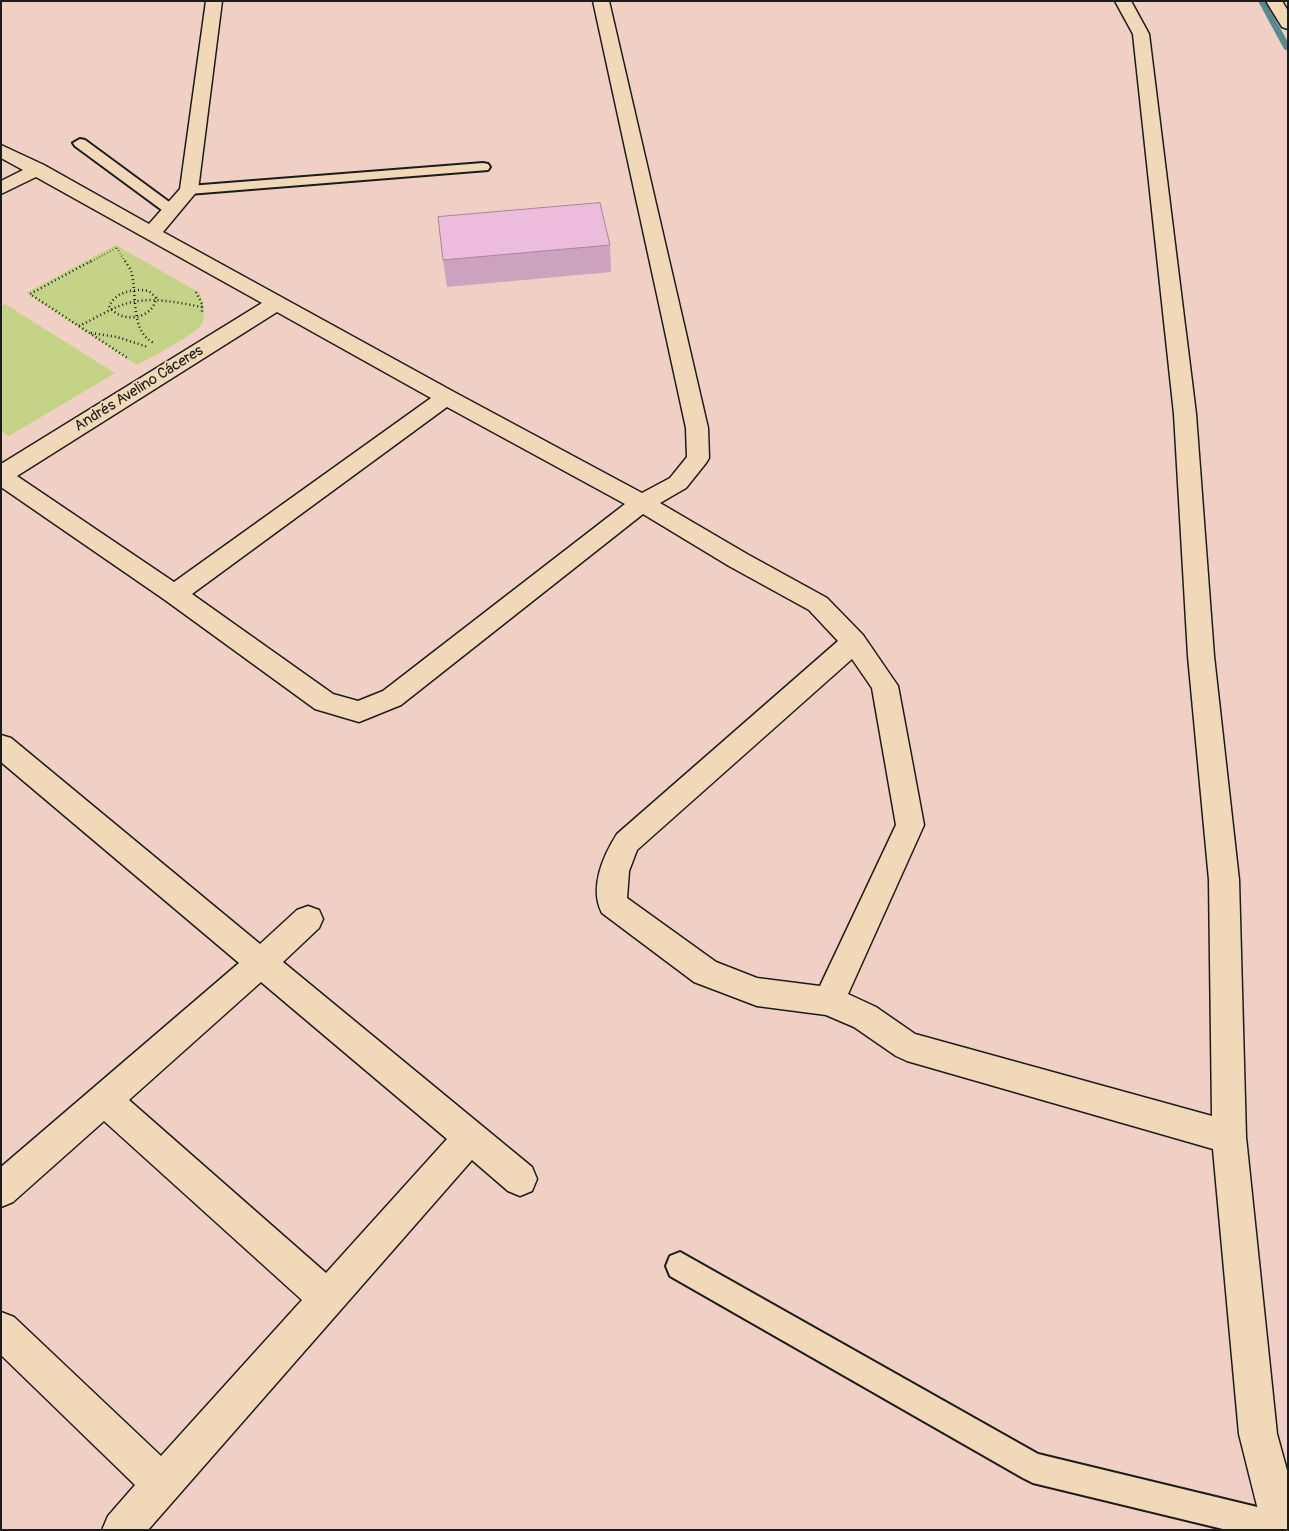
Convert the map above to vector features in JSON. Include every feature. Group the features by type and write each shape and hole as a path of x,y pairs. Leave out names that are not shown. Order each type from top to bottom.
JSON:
{"street":[{"path":"152,232 189,190 214,1"},
{"path":"1,475 174,594 324,702 359,712 392,698 642,503 678,483 698,458 697,428 601,1"},
{"path":"1123,1 1141,34 1184,414 1201,656 1224,880 1229,1137 1258,1434 1283,1529"},
{"path":"1274,1 1288,24"},
{"path":"1,150 152,232 446,397 642,503 738,560 818,604 854,642 885,686 910,825 829,1001"},
{"path":"1,188 38,169"},
{"name":"Andrés Avelino Cáceres","path":"1,475 277,303"},
{"path":"174,594 446,397"},
{"path":"854,642 627,842 616,859 612,880 612,904 704,972 758,992 829,1001 865,1017 908,1046 1229,1137"},
{"path":"1,746 520,1179"},
{"path":"1,1190 262,963 308,919"},
{"path":"105,1100 328,1299"},
{"path":"122,1530 470,1138"},
{"path":"1,1330 162,1484"}],"lane":[{"path":"80,143 171,210"},
{"path":"189,190 484,167"},
{"path":"680,1266 1033,1468 1283,1529"}],"path":[{"path":"116,248 124,252"},
{"path":"116,248 131,271 136,317 148,340 155,344"},
{"path":"116,248 30,294 136,364"},
{"path":"190,289 198,294 202,307 202,317"},
{"path":"110,311 109,306 115,298 132,291 149,291 156,298 157,302"},
{"path":"80,326 133,302 157,302 202,307"},
{"path":"110,311 120,317 136,317 150,311 157,302"},
{"path":"89,333 117,337 151,348"}],"green space":[{"path":"116,245 200,293 204,306 204,318 196,330 137,365 26,293"},
{"path":"5,304 115,373 9,436 1,430 1,306"}],"building":[{"path":"600,203 610,245 443,260 438,217"}],"waterway":[{"path":"1261,1 1288,49"}]}
